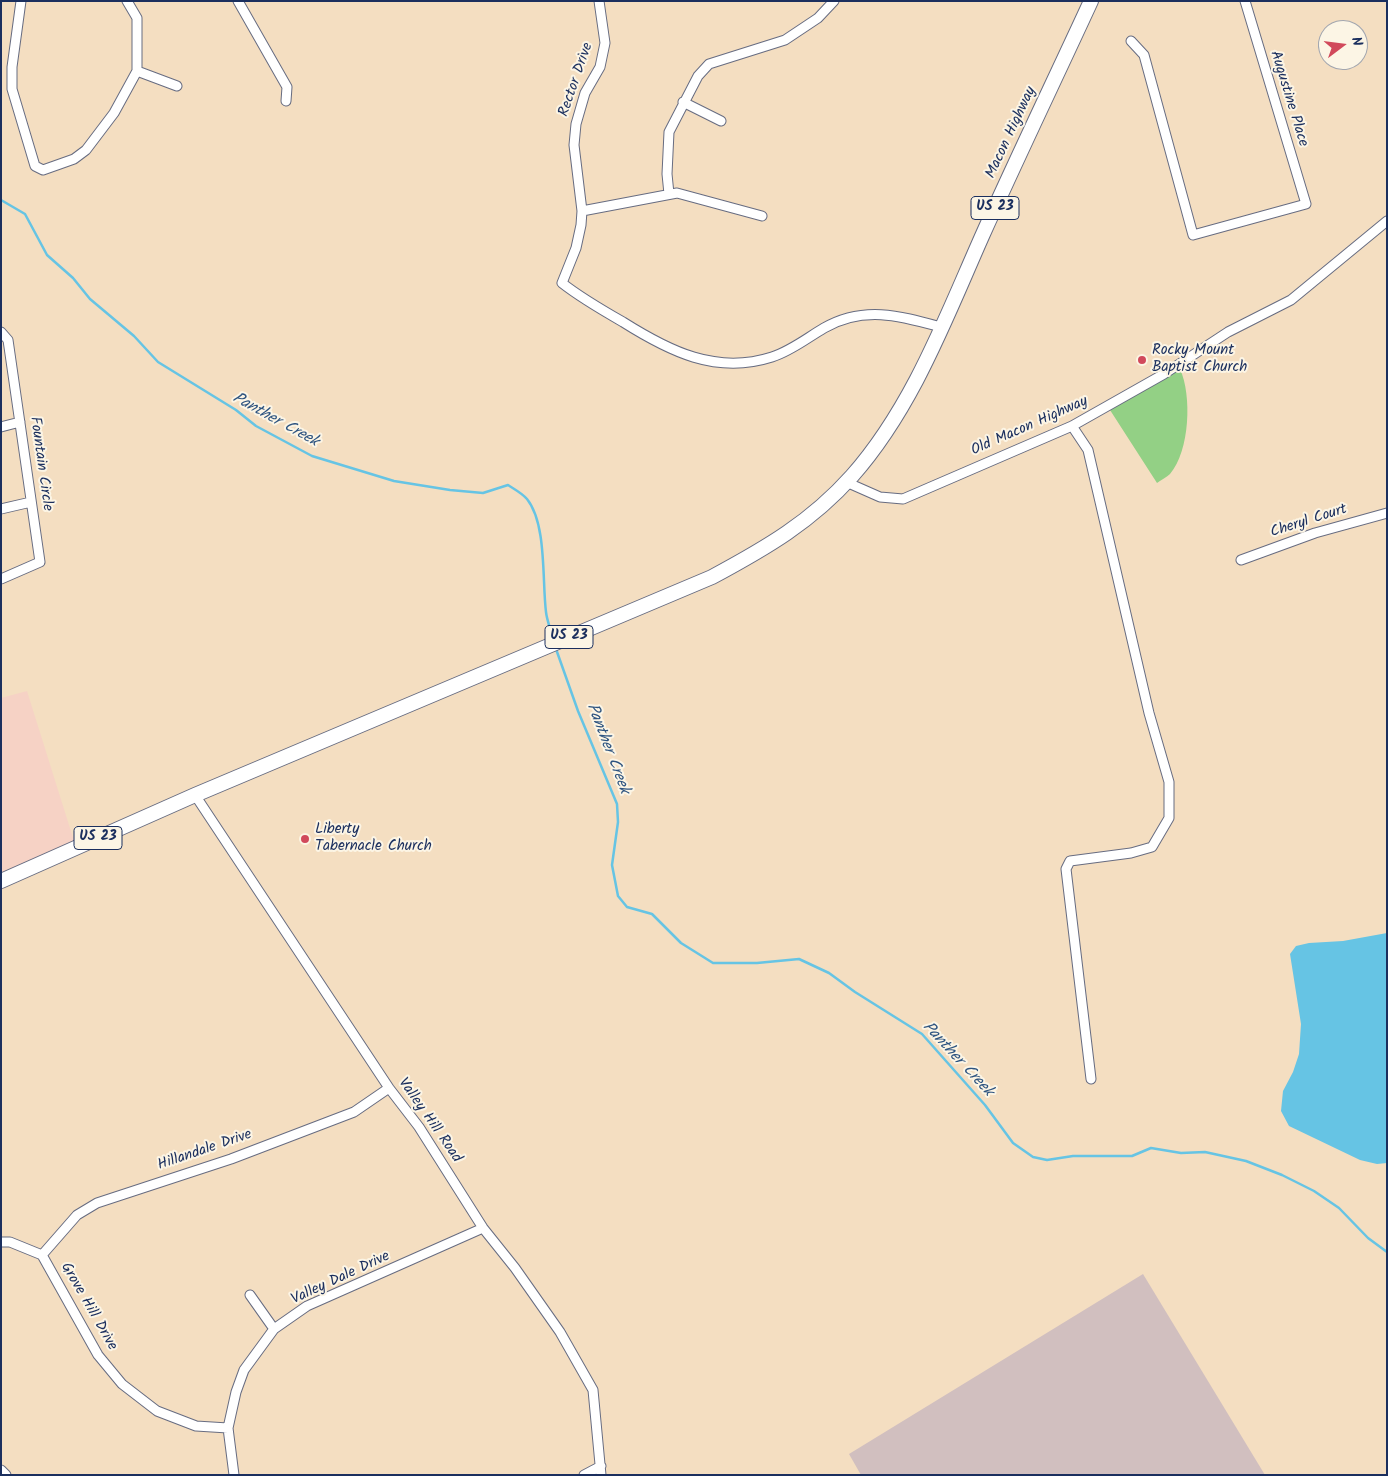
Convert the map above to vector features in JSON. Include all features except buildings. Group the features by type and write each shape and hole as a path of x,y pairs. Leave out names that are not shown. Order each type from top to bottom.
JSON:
{"main road":[{"name":"Macon Highway","path":"846,482 875,447 898,414 941,327 1091,1"},
{"name":"US 23","path":"1,882 195,795 712,576 766,548 791,532 817,511 846,482"}],"street":[{"path":"21,1 12,67 12,89 35,166 44,170 74,158 86,150 114,113 136,71 137,18 127,1"},
{"path":"238,1 287,87 286,102"},
{"name":"Rector Drive","path":"599,1 605,43 604,55 585,93 576,124 574,145 582,211 576,248 562,283 662,346 706,362 751,362 773,357 844,318 866,314 897,315 941,327"},
{"path":"670,194 667,174 669,132 691,86 709,64 785,40 818,18 834,1"},
{"name":"Augustine Place","path":"1131,41 1144,55 1193,235 1306,204 1245,1"},
{"path":"136,71 177,86"},
{"path":"684,102 721,122"},
{"path":"582,211 677,193 762,216"},
{"name":"Old Macon Highway","path":"846,482 880,497 903,499 1072,426 1164,374 1228,332 1291,300 1387,220"},
{"name":"Fountain Circle","path":"1,332 20,422 40,562 1,579"},
{"path":"1,427 20,422"},
{"path":"1072,426 1088,450 1149,713 1169,782 1169,818 1152,846 1131,853 1070,861 1066,868 1091,1079"},
{"path":"1,509 32,502"},
{"name":"Cheryl Court","path":"1241,560 1315,533 1387,512"},
{"name":"Valley Hill Road","path":"195,795 389,1088 419,1127 483,1228 515,1268 560,1332 593,1390 601,1470"},
{"name":"Hillandale Drive","path":"42,1255 76,1215 97,1203 232,1159 354,1112 389,1088"},
{"name":"Valley Dale Drive","path":"234,1475 228,1428 236,1392 244,1370 274,1330 307,1306 483,1228"},
{"name":"Grove Hill Drive","path":"1,1242 10,1242 42,1255 98,1356 122,1384 157,1411 196,1426 228,1428"},
{"path":"250,1295 274,1330"},
{"path":"1,1470 6,1475"},
{"path":"584,1475 601,1470"}],"shaded area":[{"path":"27,691 74,841 1,875 1,698"},
{"path":"1143,1274 1265,1475 861,1475 849,1454"}],"green space":[{"path":"1180,369 1186,393 1187,423 1185,438 1177,464 1170,474 1157,483 1110,410"}],"water":[{"path":"1387,933 1387,1163 1377,1164 1360,1160 1289,1126 1281,1111 1283,1091 1293,1072 1299,1054 1301,1024 1290,954 1296,946 1309,943 1343,941"}],"waterway":[{"name":"Panther Creek","path":"1,200 25,214 47,255 73,278 90,299 134,336 158,362 236,410 256,426 312,456 394,481 483,493 508,485 523,495 533,510 538,523 543,553 546,612 553,639"},
{"name":"Panther Creek","path":"556,649 578,711 617,804 618,822 612,865 618,896 627,907 652,914 681,943 713,963 757,963 799,959 829,973 855,992 922,1034 985,1105 1013,1143 1033,1157 1047,1160 1073,1156 1132,1156 1151,1148 1181,1153 1205,1152 1246,1161 1282,1175 1314,1191 1339,1208 1368,1238 1387,1252"}],"place":[{"name":"Rocky Mount Baptist Church","path":"1142,360"},
{"name":"Liberty Tabernacle Church","path":"305,839"}]}
